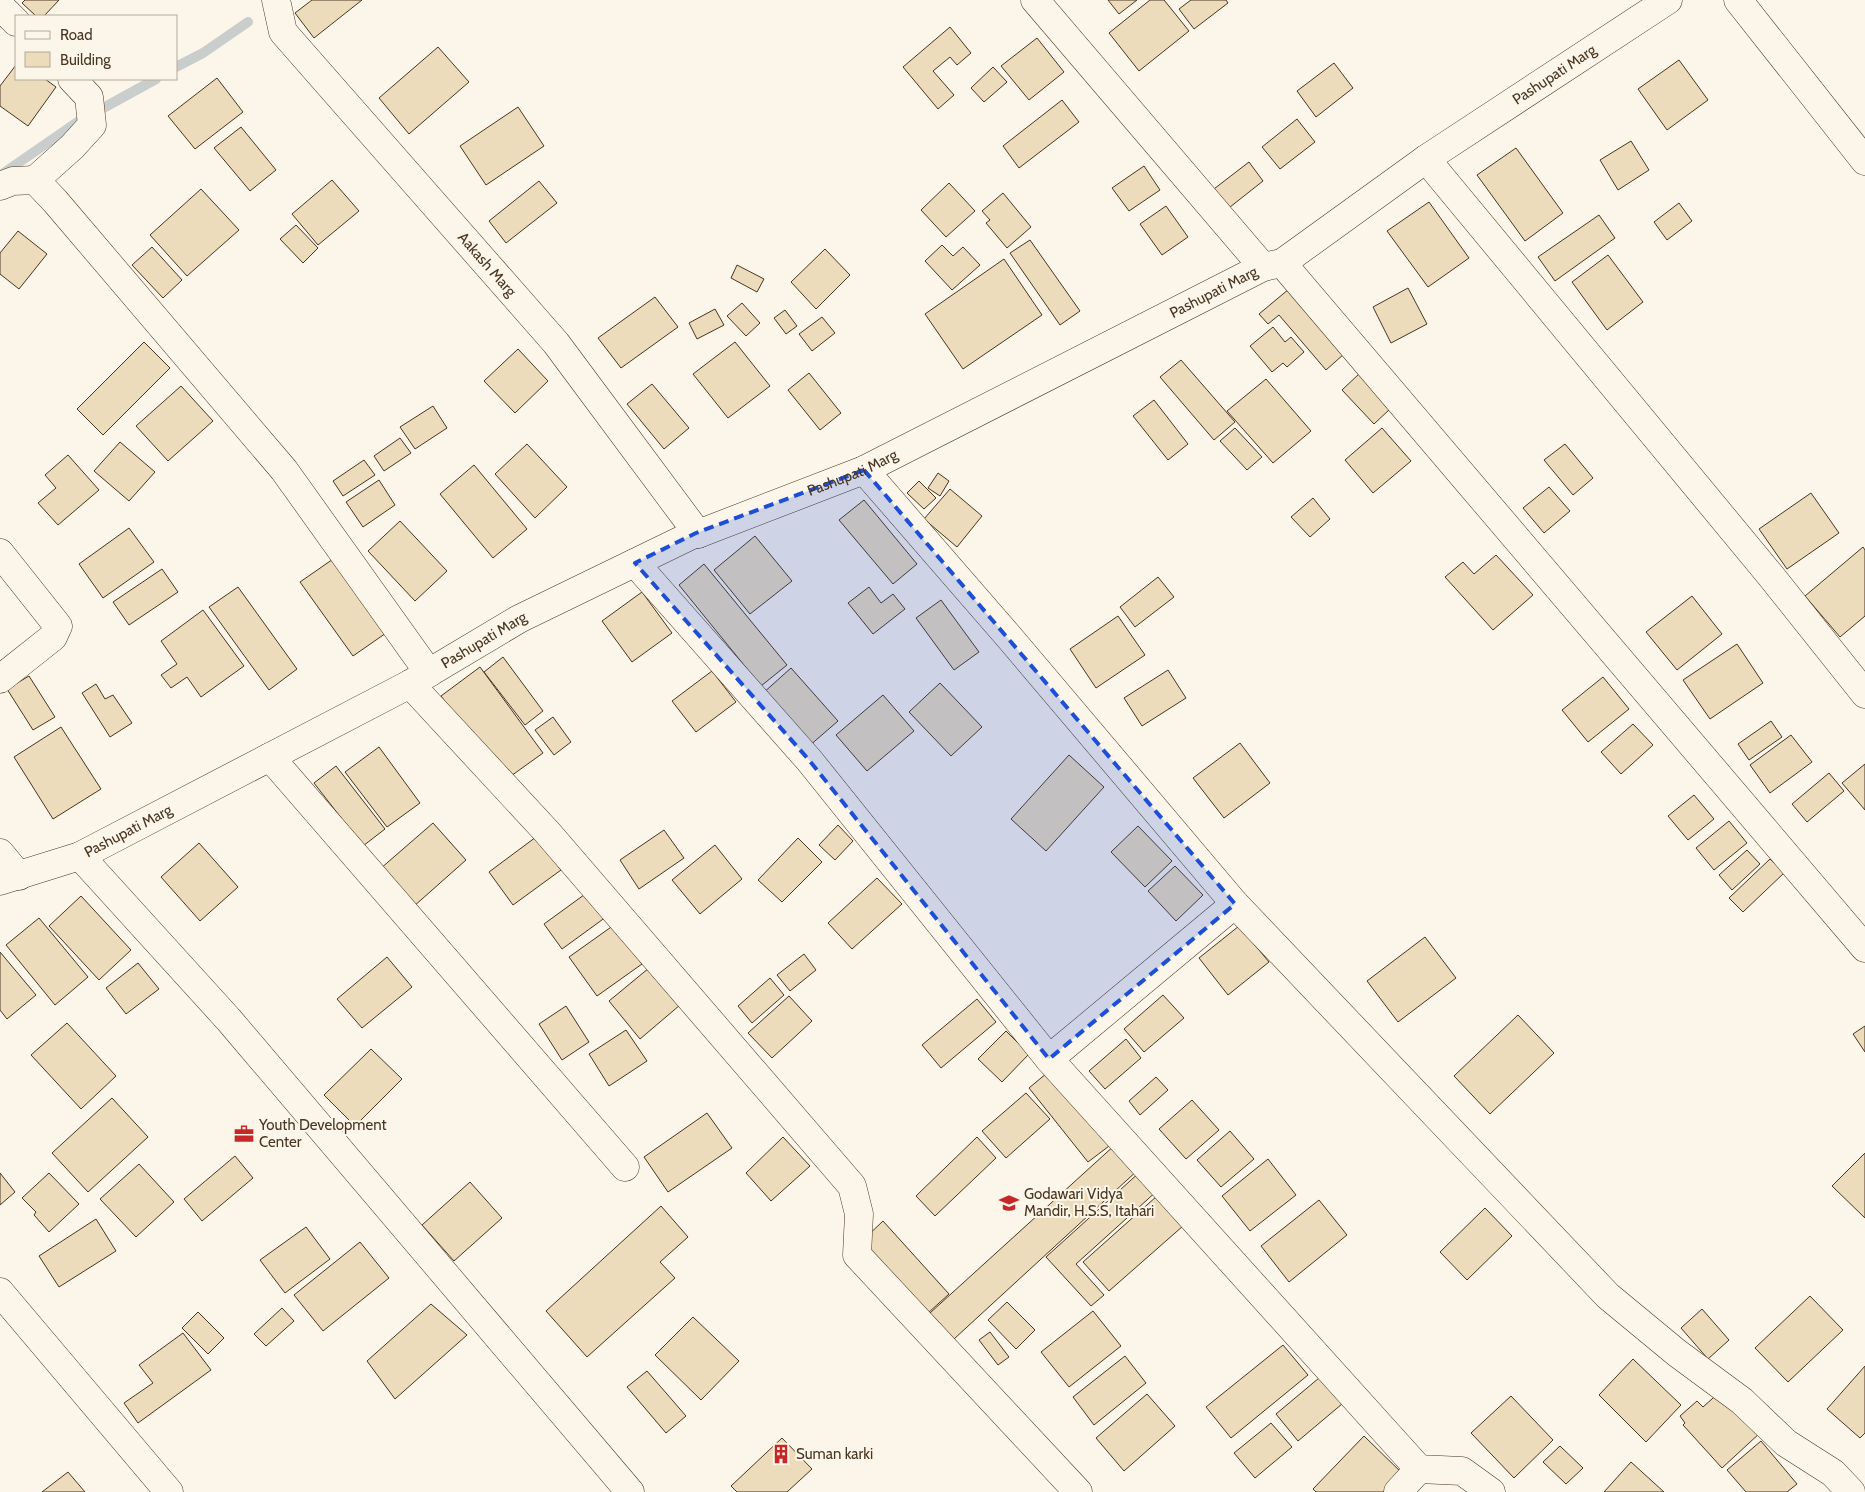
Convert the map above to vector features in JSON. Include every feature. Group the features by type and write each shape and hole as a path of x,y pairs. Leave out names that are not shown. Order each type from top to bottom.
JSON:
{"street":[{"name":"Aakash Marg","path":"276,0 283,32 556,344 698,534"},
{"path":"1035,0 1273,265 1865,948"},
{"name":"Pashupati Marg","path":"9,879 80,856 420,679 519,619 634,563 696,533 698,534 864,470 1273,265 1426,159 1668,0"},
{"path":"1738,0 1865,161"},
{"path":"0,6 15,21"},
{"path":"0,186 13,180 34,180 72,147 92,126 81,88"},
{"path":"1426,159 1765,568 1865,694"},
{"path":"34,180 55,201 284,470 420,679 547,832 852,1186 859,1214 857,1255 1078,1492"},
{"path":"864,470 1009,637 1235,904 1608,1296 1677,1353 1742,1401 1786,1442 1833,1473 1851,1492"},
{"path":"0,553 58,626 53,637 0,679"},
{"path":"634,563 809,760 1049,1059 1420,1469 1462,1471 1490,1492"},
{"path":"270,757 625,1167"},
{"path":"0,853 9,879"},
{"path":"80,856 229,1020 630,1492"},
{"path":"1049,1059 1235,904"},
{"path":"0,1292 169,1492"},
{"path":"1398,1492 1420,1469"}],"highlighted area":[{"path":"864,470 1235,904 1049,1059 809,760 635,563 696,533"}],"building":[{"path":"25,0 59,0 45,15 35,15 22,3"},
{"path":"312,0 362,0 314,38 295,13"},
{"path":"1108,0 1137,0 1119,14"},
{"path":"1150,0 1164,0 1189,31 1139,71 1109,33"},
{"path":"1191,0 1226,0 1228,3 1194,29 1179,9"},
{"path":"950,27 971,53 957,65 950,57 933,71 954,95 938,109 903,67"},
{"path":"1037,38 1064,72 1029,100 1001,66"},
{"path":"438,47 469,82 409,134 379,98"},
{"path":"1679,60 1708,100 1667,130 1638,89"},
{"path":"1334,63 1353,88 1316,117 1297,91"},
{"path":"15,66 15,80 46,80 56,87 28,126 0,106 0,86"},
{"path":"993,67 1007,82 984,102 971,88"},
{"path":"217,78 243,112 195,149 168,116"},
{"path":"1062,100 1079,122 1019,168 1003,146"},
{"path":"518,107 544,146 486,185 460,146"},
{"path":"1297,119 1315,142 1280,169 1262,147"},
{"path":"241,127 276,170 250,191 214,148"},
{"path":"1631,141 1649,170 1618,190 1600,160"},
{"path":"1516,148 1563,213 1525,241 1477,175"},
{"path":"1249,162 1263,181 1225,211 1210,192"},
{"path":"1144,166 1160,190 1129,211 1112,188"},
{"path":"332,180 359,211 318,245 292,214"},
{"path":"539,181 557,203 506,243 489,221"},
{"path":"949,183 975,211 946,237 921,210"},
{"path":"201,189 239,230 187,276 150,235"},
{"path":"1003,193 1031,227 1007,248 986,223 990,220 982,211"},
{"path":"1429,202 1469,258 1428,287 1387,231"},
{"path":"1679,203 1692,221 1667,240 1654,222"},
{"path":"1166,206 1188,237 1162,255 1140,224"},
{"path":"1599,215 1615,238 1555,281 1538,257"},
{"path":"296,225 318,248 303,263 280,239"},
{"path":"18,231 47,254 19,289 0,274 0,253"},
{"path":"1030,240 1080,311 1060,325 1010,253"},
{"path":"942,245 953,256 963,247 980,265 952,290 925,261"},
{"path":"152,247 182,280 163,298 132,265"},
{"path":"825,249 850,275 816,309 791,282"},
{"path":"1608,255 1643,302 1607,330 1572,282"},
{"path":"1004,259 1042,315 963,369 925,314"},
{"path":"737,265 764,279 757,292 731,278"},
{"path":"1408,288 1427,324 1391,343 1373,307"},
{"path":"1289,289 1344,354 1326,370 1279,315 1268,324 1259,314"},
{"path":"655,297 678,327 621,368 598,338"},
{"path":"742,303 760,323 746,336 727,316"},
{"path":"715,309 724,325 697,339 689,323"},
{"path":"785,310 797,326 786,334 774,318"},
{"path":"822,317 835,333 812,351 799,334"},
{"path":"1273,327 1285,342 1291,337 1304,352 1287,367 1283,363 1272,372 1250,346"},
{"path":"144,342 170,368 103,435 77,409"},
{"path":"735,342 770,386 728,418 693,374"},
{"path":"518,349 548,381 515,413 484,381"},
{"path":"1181,360 1235,422 1214,440 1160,377"},
{"path":"809,373 841,413 820,430 788,390"},
{"path":"1360,373 1391,408 1374,424 1342,390"},
{"path":"1266,379 1311,431 1273,463 1227,411"},
{"path":"652,384 689,428 664,449 627,404"},
{"path":"181,386 213,421 168,461 136,426"},
{"path":"1154,400 1188,444 1168,460 1133,416"},
{"path":"433,406 447,428 415,449 400,427"},
{"path":"1235,428 1262,457 1247,470 1220,441"},
{"path":"1382,428 1411,461 1373,493 1345,460"},
{"path":"400,438 411,453 384,471 374,456"},
{"path":"120,442 155,472 129,501 94,471"},
{"path":"527,444 567,487 535,518 495,474"},
{"path":"1565,444 1593,478 1573,495 1544,460"},
{"path":"68,455 99,490 58,525 38,503 56,488 45,475"},
{"path":"364,460 375,475 343,496 333,481"},
{"path":"474,465 527,529 493,558 440,494"},
{"path":"938,473 949,481 940,496 928,488"},
{"path":"379,480 395,505 363,527 346,502"},
{"path":"919,481 936,498 924,509 907,493"},
{"path":"1549,487 1570,511 1544,533 1523,508"},
{"path":"950,489 982,516 957,547 924,519"},
{"path":"1811,493 1839,533 1787,569 1759,529"},
{"path":"1313,498 1330,519 1310,537 1291,517"},
{"path":"864,500 917,564 893,584 839,520"},
{"path":"400,521 447,571 415,601 368,551"},
{"path":"129,528 154,562 103,598 79,564"},
{"path":"755,536 792,581 750,614 714,570"},
{"path":"1863,547 1865,550 1865,616 1840,637 1805,596"},
{"path":"1496,555 1533,595 1493,630 1445,577 1463,562 1474,574"},
{"path":"336,557 389,631 353,656 300,582"},
{"path":"704,564 787,665 761,686 679,585"},
{"path":"162,569 178,592 129,625 113,602"},
{"path":"1158,577 1174,597 1135,627 1120,607"},
{"path":"238,587 297,669 269,690 209,607"},
{"path":"869,587 881,603 893,594 905,609 873,634 848,603"},
{"path":"642,592 672,633 632,662 602,621"},
{"path":"1692,596 1722,634 1677,670 1646,632"},
{"path":"941,600 979,652 954,670 916,618"},
{"path":"203,610 244,666 201,697 187,677 171,688 161,675 177,664 161,641"},
{"path":"1118,616 1145,655 1096,688 1070,649"},
{"path":"1737,644 1763,683 1710,719 1683,680"},
{"path":"503,657 543,711 525,725 484,672"},
{"path":"480,667 543,753 504,781 441,696"},
{"path":"791,668 838,721 808,747 762,694"},
{"path":"1168,670 1186,698 1142,726 1124,698"},
{"path":"712,671 736,702 696,732 672,701"},
{"path":"29,676 55,717 33,730 7,689"},
{"path":"1603,677 1629,709 1588,742 1562,710"},
{"path":"940,683 982,727 951,756 909,712"},
{"path":"96,684 105,699 113,695 132,723 110,737 82,693"},
{"path":"883,695 914,731 867,771 836,735"},
{"path":"553,717 571,742 554,755 535,730"},
{"path":"1771,721 1782,737 1749,760 1738,744"},
{"path":"1633,724 1653,745 1621,774 1601,752"},
{"path":"61,727 101,789 53,819 14,757"},
{"path":"1791,735 1812,762 1770,793 1750,765"},
{"path":"1240,743 1270,783 1224,818 1193,778"},
{"path":"379,747 420,803 387,827 345,772"},
{"path":"1069,755 1104,787 1046,851 1011,819"},
{"path":"1865,764 1865,810 1842,783"},
{"path":"336,766 385,829 363,846 314,783"},
{"path":"1829,773 1844,791 1807,822 1792,804"},
{"path":"1694,795 1714,819 1688,840 1668,816"},
{"path":"1729,821 1747,843 1714,870 1696,848"},
{"path":"433,823 466,860 413,907 380,869"},
{"path":"838,825 853,841 835,860 819,845"},
{"path":"1138,826 1172,861 1145,887 1111,852"},
{"path":"664,830 684,858 639,889 620,860"},
{"path":"536,837 561,870 513,905 489,872"},
{"path":"798,838 822,862 782,902 758,880"},
{"path":"199,843 238,887 200,921 161,877"},
{"path":"715,845 742,879 700,914 672,880"},
{"path":"1747,850 1760,864 1732,890 1719,875"},
{"path":"1770,859 1784,873 1743,912 1729,898"},
{"path":"1175,866 1203,895 1176,921 1148,891"},
{"path":"877,878 902,904 852,949 828,923"},
{"path":"588,892 606,917 562,949 544,924"},
{"path":"81,896 131,950 99,980 49,926"},
{"path":"39,918 88,977 55,1005 6,945"},
{"path":"614,925 642,964 597,996 569,957"},
{"path":"1239,926 1269,962 1228,995 1199,958"},
{"path":"1425,937 1456,978 1398,1022 1367,981"},
{"path":"0,952 36,995 7,1019 0,1010"},
{"path":"804,954 816,970 790,991 777,975"},
{"path":"387,957 412,987 362,1028 337,999"},
{"path":"138,963 159,989 126,1014 106,988"},
{"path":"649,968 680,1005 640,1039 609,1001"},
{"path":"770,978 784,995 752,1023 738,1006"},
{"path":"1163,995 1184,1018 1144,1052 1124,1029"},
{"path":"789,996 812,1021 772,1058 748,1033"},
{"path":"977,999 996,1022 941,1068 922,1045"},
{"path":"566,1006 589,1042 562,1060 539,1024"},
{"path":"1518,1015 1554,1053 1490,1114 1454,1076"},
{"path":"67,1023 116,1076 81,1109 31,1055"},
{"path":"1865,1026 1865,1052 1853,1034"},
{"path":"626,1030 647,1061 609,1086 589,1054"},
{"path":"1006,1031 1029,1054 1002,1082 978,1059"},
{"path":"1126,1039 1141,1058 1105,1089 1089,1071"},
{"path":"371,1049 402,1079 355,1126 324,1095"},
{"path":"1053,1068 1113,1143 1088,1162 1029,1088"},
{"path":"1156,1077 1168,1090 1140,1115 1129,1101"},
{"path":"1026,1093 1050,1119 1006,1158 982,1131"},
{"path":"112,1098 148,1137 88,1192 52,1153"},
{"path":"1192,1100 1219,1130 1186,1159 1159,1129"},
{"path":"707,1113 732,1148 668,1192 644,1157"},
{"path":"1230,1131 1254,1159 1221,1187 1197,1160"},
{"path":"783,1137 810,1166 771,1201 746,1173"},
{"path":"977,1137 996,1158 935,1216 916,1196"},
{"path":"1116,1144 1139,1169 954,1339 930,1313"},
{"path":"1865,1153 1865,1218 1832,1186"},
{"path":"235,1156 253,1178 202,1221 184,1199"},
{"path":"1268,1159 1296,1195 1250,1231 1222,1196"},
{"path":"139,1164 174,1202 136,1237 100,1199"},
{"path":"1141,1171 1158,1190 1076,1264 1104,1295 1091,1306 1046,1257"},
{"path":"0,1173 15,1192 0,1205"},
{"path":"49,1173 79,1204 49,1232 34,1215 36,1212 22,1198"},
{"path":"470,1182 502,1218 454,1261 422,1225"},
{"path":"1157,1196 1183,1226 1109,1291 1083,1262"},
{"path":"1319,1200 1347,1235 1289,1282 1261,1246"},
{"path":"661,1206 688,1237 660,1262 675,1278 587,1357 546,1311"},
{"path":"1485,1208 1512,1236 1467,1280 1440,1252"},
{"path":"96,1219 116,1251 59,1287 39,1256"},
{"path":"883,1221 949,1294 928,1313 862,1241"},
{"path":"306,1227 330,1259 285,1293 260,1260"},
{"path":"360,1242 389,1278 323,1331 294,1295"},
{"path":"1810,1296 1843,1330 1788,1382 1755,1348"},
{"path":"1007,1302 1035,1330 1016,1349 988,1320"},
{"path":"431,1304 467,1335 395,1399 367,1361"},
{"path":"282,1308 294,1321 266,1346 254,1334"},
{"path":"1702,1309 1729,1340 1708,1359 1681,1328"},
{"path":"1093,1311 1121,1346 1069,1387 1041,1352"},
{"path":"198,1312 224,1338 208,1354 182,1328"},
{"path":"693,1317 739,1361 701,1400 655,1355"},
{"path":"990,1332 1009,1357 998,1365 979,1340"},
{"path":"183,1333 211,1370 138,1423 124,1403 153,1383 139,1365"},
{"path":"1283,1345 1308,1375 1231,1438 1206,1407"},
{"path":"1125,1356 1146,1383 1094,1425 1073,1397"},
{"path":"1633,1359 1681,1405 1646,1442 1599,1395"},
{"path":"1865,1366 1865,1433 1860,1438 1827,1409"},
{"path":"647,1371 686,1416 666,1433 627,1387"},
{"path":"1319,1378 1342,1404 1298,1441 1276,1414"},
{"path":"1722,1390 1761,1432 1722,1468 1683,1425 1685,1423 1680,1416 1697,1401 1703,1407"},
{"path":"1147,1394 1175,1426 1124,1471 1096,1438"},
{"path":"1511,1396 1553,1440 1514,1478 1471,1433"},
{"path":"1271,1423 1292,1447 1255,1478 1234,1453"},
{"path":"1364,1436 1404,1475 1387,1492 1316,1492 1313,1489"},
{"name":"Suman karki","path":"782,1438 812,1469 787,1492 737,1492 731,1486"},
{"path":"1761,1441 1797,1484 1787,1492 1746,1492 1727,1470"},
{"path":"1560,1446 1583,1468 1566,1484 1543,1462"},
{"path":"1631,1462 1664,1492 1604,1492"},
{"path":"68,1472 85,1492 42,1492"}],"waterway":[{"path":"178,66 203,53 248,22"},
{"path":"1,175 76,123 154,80"}],"place":[{"name":"Youth Development Center","path":"244,1134"},
{"name":"Godawari Vidya Mandir, H.S.S, Itahari","path":"1009,1203"},
{"name":"Suman karki","path":"781,1454"}]}
